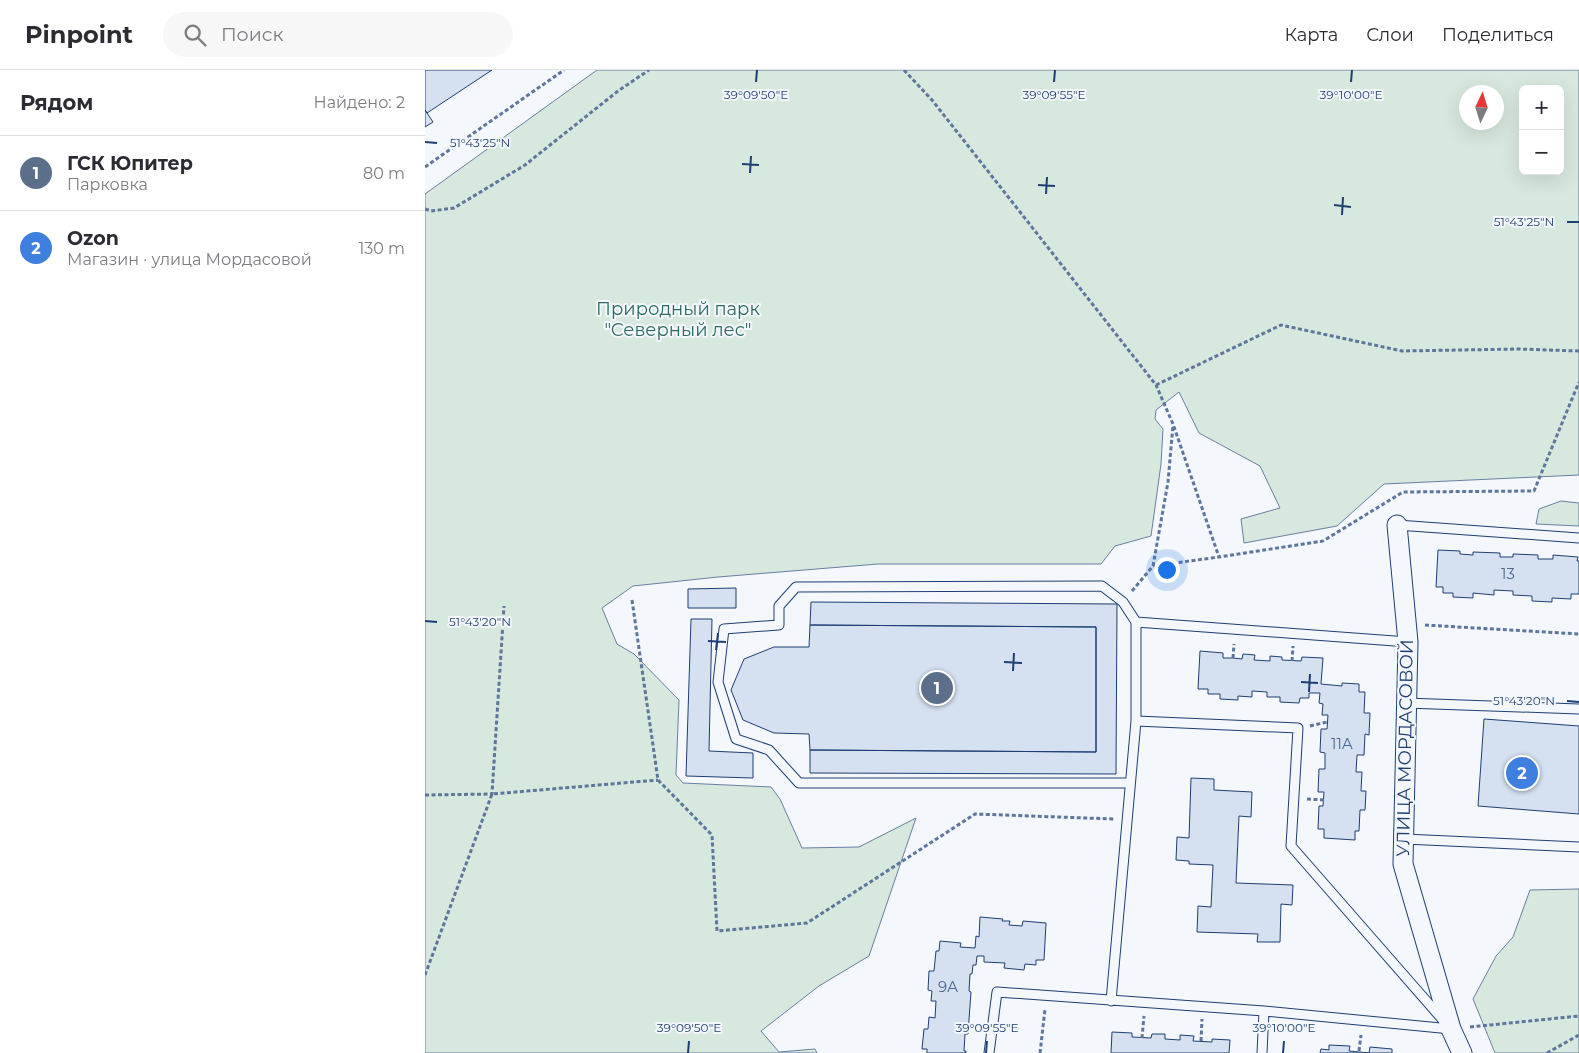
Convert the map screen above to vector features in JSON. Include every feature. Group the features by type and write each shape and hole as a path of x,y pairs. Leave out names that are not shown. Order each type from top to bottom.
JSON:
{"street":[{"name":"УЛИЦА МОРДАСОВОЙ","path":"1397,525 1407,633 1403,864 1451,1029 1462,1053"}],"lane":[{"path":"1397,525 1579,538"},
{"path":"1111,1001 1131,783 1136,721 1136,622 1123,602 1102,586 795,587 779,606 779,625 724,628 717,682 736,740 769,750 799,783 1131,783"},
{"path":"1136,622 1407,633"},
{"path":"1405,703 1579,709"},
{"path":"1136,721 1298,728 1291,846 1451,1029"},
{"path":"1404,839 1579,847"},
{"path":"989,1053 997,992 1263,1011 1451,1029"},
{"path":"1262,1053 1263,1011"}],"path":[{"path":"425,167 564,70"},
{"path":"425,209 431,211 454,208 525,165 618,91 649,70"},
{"path":"905,70 932,100 1156,385 1173,424 1219,557"},
{"path":"1156,385 1281,324 1402,351 1519,349 1579,351"},
{"path":"1153,566 1323,541 1403,492 1534,491 1579,382"},
{"path":"1123,602 1153,566 1168,482 1173,424"},
{"path":"632,600 658,780 712,835 717,931 807,923 975,814 1127,819"},
{"path":"425,975 492,794 505,606"},
{"path":"1407,633 1579,634"},
{"path":"425,795 492,794 658,780"},
{"path":"1040,1053 1047,996"},
{"path":"1142,1038 1145,1003"},
{"path":"1201,1041 1203,1007"},
{"path":"1451,1029 1579,1016"},
{"path":"1547,1053 1579,1035"}],"green space":[{"name":"Природный парк \"Северный лес\"","path":"597,70 1579,70 1579,475 1384,484 1337,526 1244,543 1241,519 1280,508 1260,466 1199,433 1179,392 1156,410 1155,419 1163,429 1161,464 1151,536 1115,546 1101,564 878,564 633,586 602,608 617,644 634,654 679,700 676,775 683,783 771,787 780,799 802,848 859,847 916,818 869,956 819,986 761,1031 779,1052 815,1049 817,1053 425,1053 425,194"},
{"path":"1561,501 1579,503 1579,526 1536,524 1539,509"},
{"path":"1579,889 1579,1053 1495,1053 1473,999 1496,956 1513,937 1530,890"}],"building":[{"path":"425,70 492,70 427,113 425,110"},
{"path":"425,110 433,122 425,127"},
{"path":"1438,550 1460,551 1460,554 1473,555 1473,552 1500,553 1500,557 1513,557 1513,554 1538,555 1538,559 1553,559 1553,555 1578,557 1579,594 1571,594 1571,599 1552,598 1552,602 1532,601 1532,596 1513,595 1513,591 1494,590 1494,595 1473,593 1473,598 1453,597 1453,593 1443,593 1443,587 1436,587"},
{"path":"736,588 736,608 688,608 688,589"},
{"path":"811,602 1117,604 1116,774 810,773 810,750 1096,752 1096,627 810,625"},
{"path":"691,619 712,619 709,751 753,753 753,778 686,776"},
{"path":"810,625 1096,627 1096,752 810,750 809,734 774,733 743,720 731,690 744,659 774,647 809,647"},
{"path":"1200,651 1223,653 1223,658 1242,659 1243,654 1255,655 1254,660 1270,661 1270,656 1282,657 1282,660 1301,661 1302,657 1323,658 1321,684 1342,686 1342,683 1359,684 1359,692 1365,692 1364,713 1370,713 1369,735 1365,734 1364,755 1357,755 1356,772 1362,772 1361,791 1366,791 1365,810 1360,810 1359,831 1355,831 1355,840 1324,838 1324,829 1318,829 1319,806 1323,806 1324,792 1318,792 1319,769 1325,769 1325,753 1320,752 1321,729 1327,729 1328,715 1322,715 1323,704 1319,703 1320,693 1309,693 1309,698 1300,698 1299,703 1280,702 1280,697 1267,697 1267,692 1252,691 1252,697 1238,696 1238,700 1220,699 1220,694 1208,694 1208,689 1198,689"},
{"path":"1484,719 1579,726 1579,814 1478,806"},
{"path":"1191,778 1214,779 1214,790 1252,792 1251,817 1239,816 1236,883 1293,885 1292,905 1281,904 1280,942 1257,942 1258,934 1197,932 1198,906 1211,907 1213,865 1189,864 1189,861 1176,860 1177,837 1189,838"},
{"path":"980,917 1003,919 1002,921 1010,921 1009,925 1022,926 1023,921 1046,923 1044,960 1036,960 1036,965 1025,964 1024,970 1004,968 1005,963 984,962 984,956 977,956 976,965 973,965 972,974 970,974 969,991 971,992 968,1034 965,1034 964,1051 966,1053 927,1053 927,1049 922,1049 924,1029 928,1029 929,1017 935,1018 936,1001 931,1001 932,991 928,990 929,971 934,971 936,951 939,951 940,941 961,943 960,947 975,948 976,936 979,937"},
{"path":"1112,1032 1132,1033 1132,1037 1151,1038 1152,1034 1165,1034 1165,1039 1180,1040 1180,1035 1194,1036 1193,1041 1212,1042 1212,1039 1230,1040 1229,1053 1111,1053"},
{"path":"1329,1045 1350,1046 1349,1051 1369,1053 1320,1053 1321,1049 1329,1050"},
{"path":"1370,1047 1392,1049 1392,1053 1369,1053"}],"place":[{"name":"ГСК Юпитер","path":"937,688"},
{"name":"Ozon","path":"1522,773"}]}
